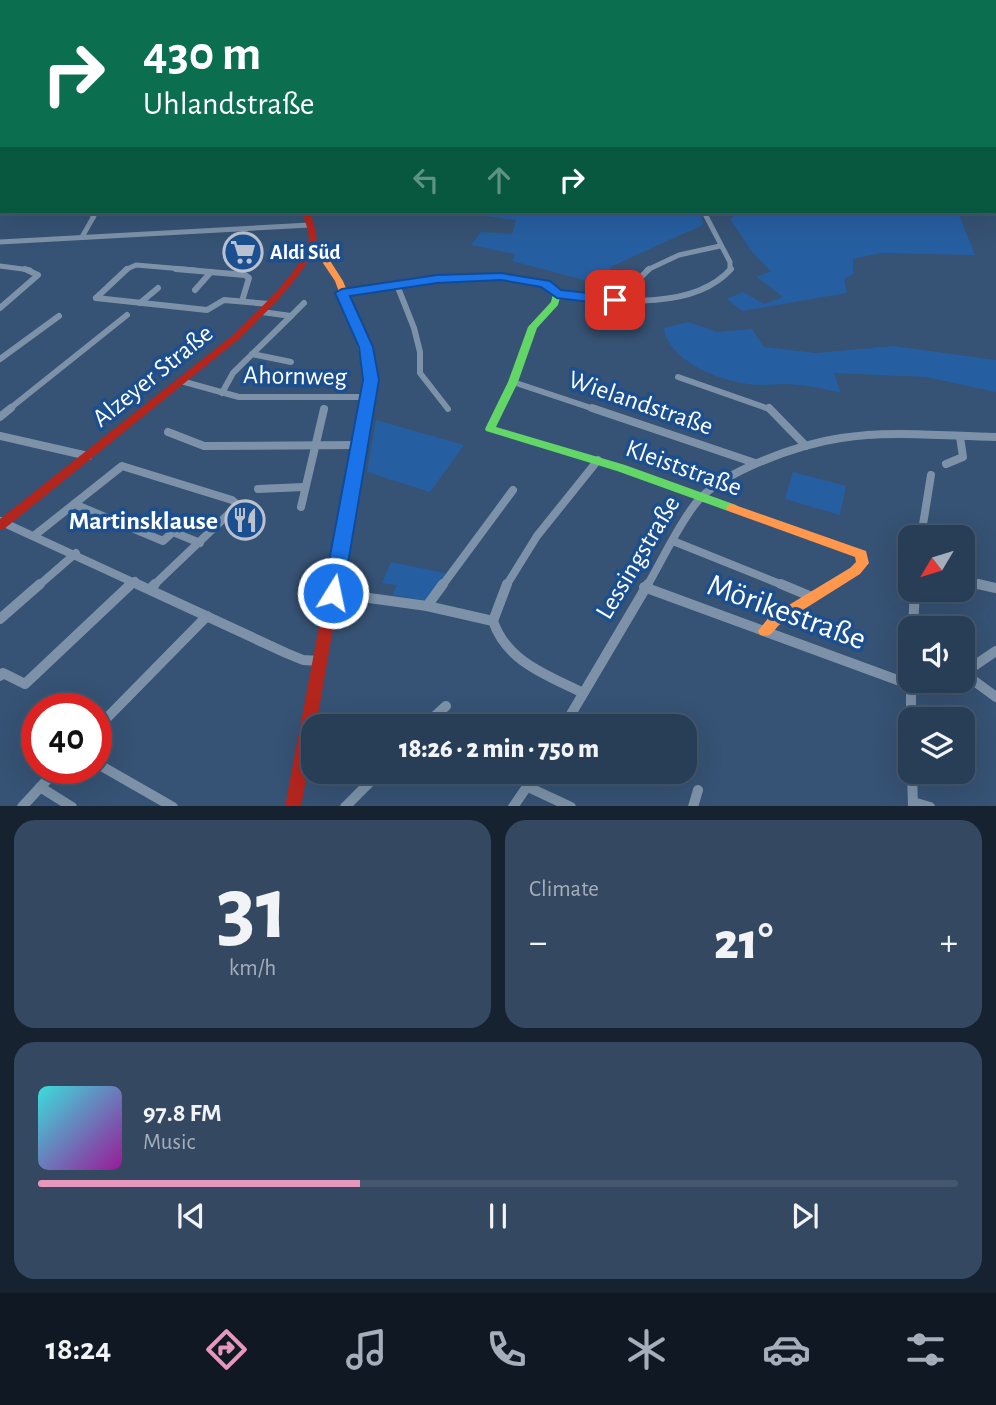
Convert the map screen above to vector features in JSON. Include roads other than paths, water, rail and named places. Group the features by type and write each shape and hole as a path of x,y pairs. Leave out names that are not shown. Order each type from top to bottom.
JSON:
{"street":[{"path":"82,237 94,216 91,214"},
{"path":"0,242 310,225 307,214"},
{"path":"342,293 465,277 501,276 545,284 557,294 636,302 671,299 723,277 731,266 706,216"},
{"name":"Alzeyer Straße","path":"2,523 181,381 265,308 306,256 313,240 310,225"},
{"path":"636,302 640,278 648,269 698,247 720,246"},
{"path":"293,806 371,380 369,357 342,293 324,259 306,256"},
{"path":"0,266 28,269 38,275 27,288 0,308"},
{"path":"242,302 248,276 132,266 96,298 207,310 221,300 242,302 291,316"},
{"path":"195,290 211,272"},
{"path":"397,285 414,328 420,352 419,373 448,409"},
{"path":"140,303 158,288"},
{"path":"513,382 533,327 555,303 557,294"},
{"path":"222,393 233,373 304,303"},
{"path":"0,417 127,315"},
{"path":"0,359 59,316"},
{"path":"252,354 291,362"},
{"path":"678,377 771,408 806,446"},
{"name":"Ahornweg","path":"181,381 239,397 368,397"},
{"name":"Kleiststraße","path":"513,382 490,429 597,460 861,554 863,563 812,597"},
{"name":"Wielandstraße","path":"513,382 755,463"},
{"path":"301,507 324,410"},
{"path":"168,432 204,446 360,445"},
{"name":"Lessingstraße","path":"571,714 644,587 701,497 715,485 755,463 839,438 881,435 996,437"},
{"path":"0,436 89,456"},
{"path":"946,464 963,457 960,437"},
{"path":"583,693 515,658 504,647 493,621 497,607 522,559 597,460"},
{"path":"35,535 122,466 238,505 151,588"},
{"path":"923,525 930,475"},
{"path":"258,489 304,487"},
{"path":"427,606 513,490"},
{"path":"74,504 163,541 173,532 200,543"},
{"path":"2,523 35,535 303,660 321,661"},
{"path":"673,541 812,597"},
{"path":"0,619 76,554"},
{"path":"0,676 4,673 24,684 135,581"},
{"path":"975,583 996,587"},
{"name":"Mörikestraße","path":"644,587 898,678"},
{"path":"333,593 427,606 479,620 493,621"},
{"path":"765,631 812,597"},
{"path":"112,713 207,616"},
{"path":"975,665 996,651"},
{"path":"975,680 996,696"},
{"path":"437,714 446,706"},
{"path":"112,772 171,806"},
{"path":"23,806 43,784"},
{"path":"346,806 368,784"},
{"path":"514,806 530,784"},
{"path":"912,784 913,804"},
{"path":"40,787 70,806"},
{"path":"528,787 569,806"},
{"path":"693,806 698,790"}],"place":[{"name":"Aldi Süd","path":"243,252"},
{"name":"Martinsklause","path":"245,520"}]}
